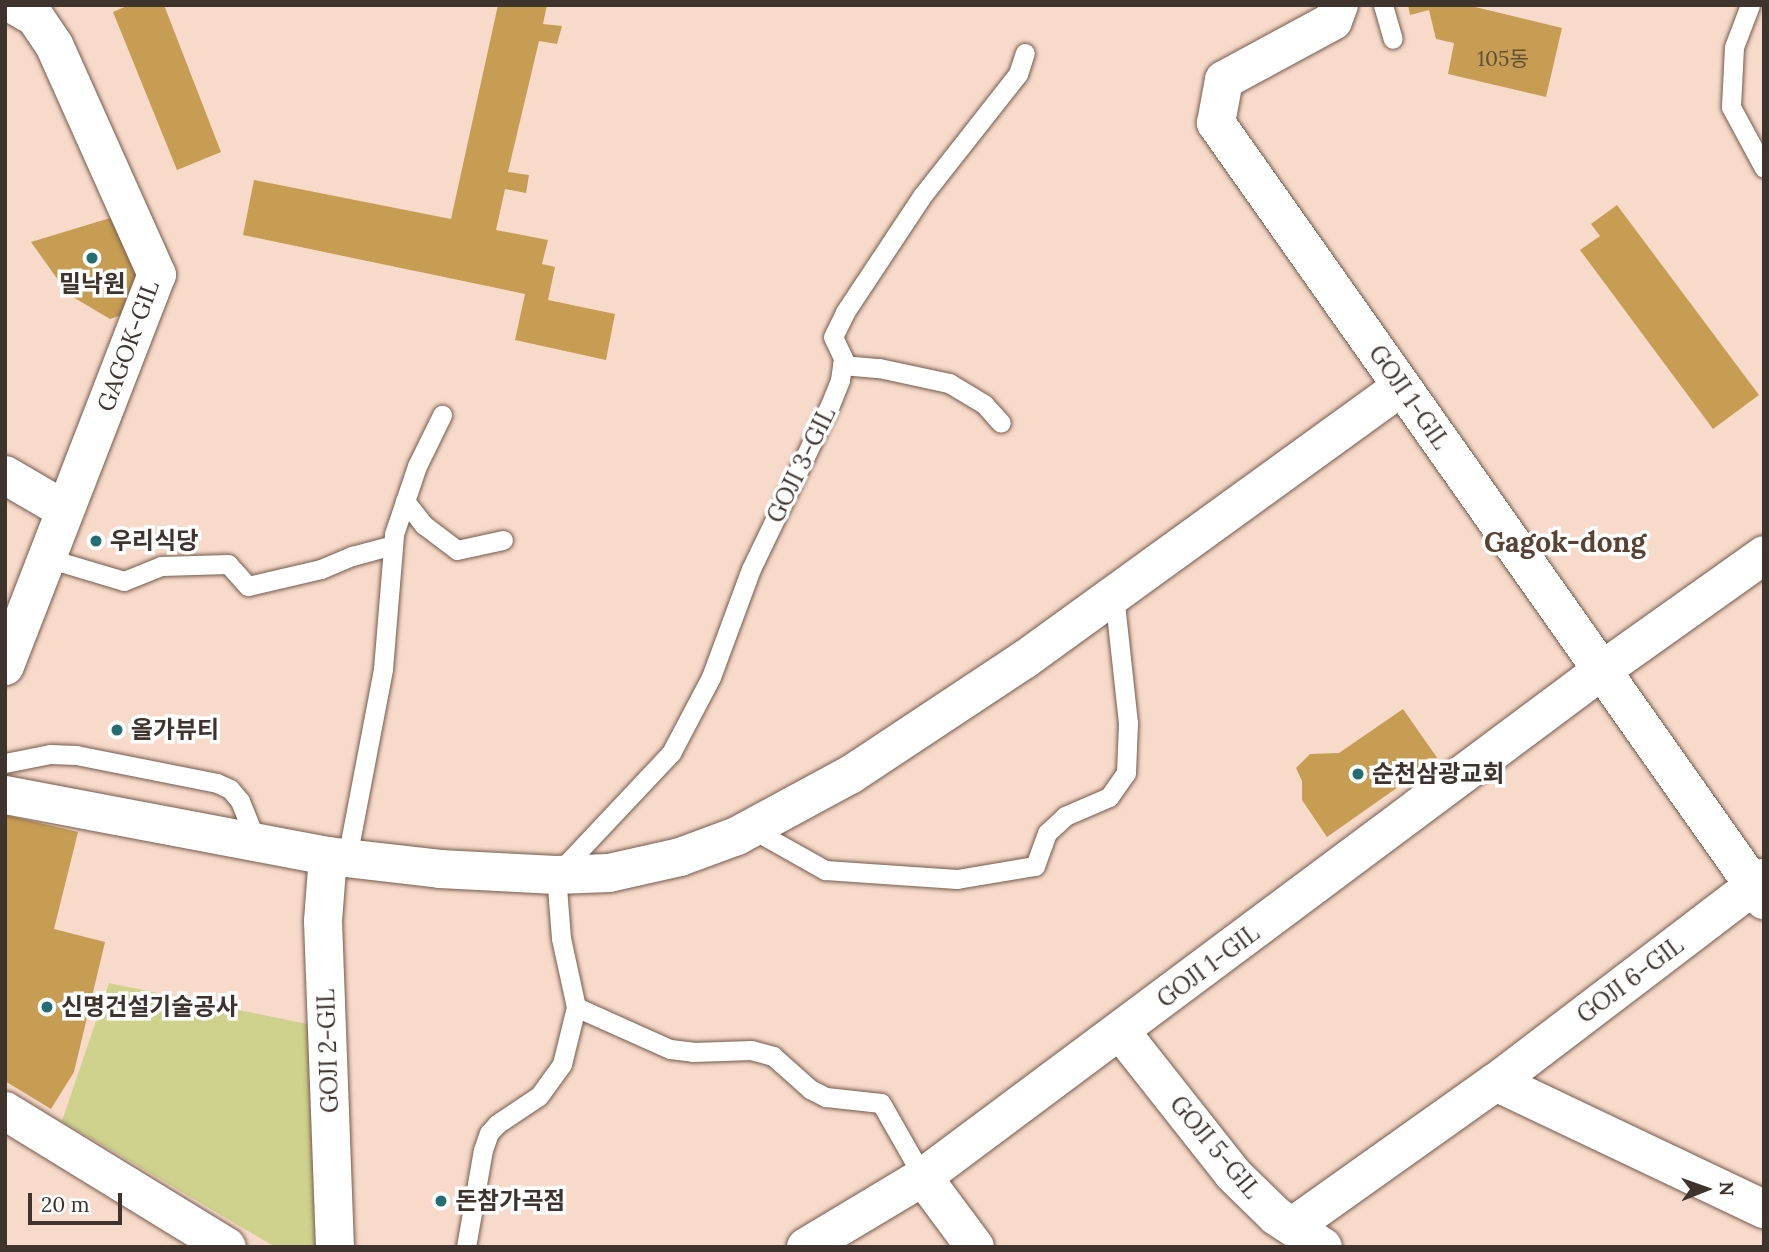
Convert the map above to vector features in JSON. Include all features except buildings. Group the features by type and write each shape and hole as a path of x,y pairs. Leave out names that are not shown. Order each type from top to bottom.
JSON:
{"street":[{"name":"GAGOK-GIL","path":"5,666 157,275 54,45 35,17 14,5"},
{"name":"GOJI 1-GIL","path":"1339,5 1333,20 1224,80 1216,123 1601,671 1760,888"},
{"path":"5,795 337,857 439,869 555,875 609,873 680,857 752,829 850,775 1024,660 1401,387"},
{"path":"5,475 65,510"},
{"name":"GOJI 1-GIL","path":"806,1247 923,1177 1121,1032 1601,671 1764,555"},
{"name":"GOJI 2-GIL","path":"335,1247 323,921 337,857"},
{"name":"GOJI 6-GIL","path":"1308,1237 1496,1082 1760,888"},
{"name":"GOJI 5-GIL","path":"1121,1032 1233,1174 1276,1216 1308,1237"},
{"path":"1496,1082 1764,1209"},
{"path":"5,1111 227,1247"},
{"path":"923,1177 975,1247"}],"lane":[{"path":"1384,5 1393,39"},
{"path":"1750,5 1734,47 1731,107 1764,168"},
{"name":"GOJI 3-GIL","path":"555,875 671,753 711,677 751,569 830,405 843,358 833,337 845,312 922,196 1018,74 1025,53"},
{"path":"842,365 878,368 949,383 985,404 1001,423"},
{"path":"337,857 383,669 393,545 417,466 442,415"},
{"path":"405,501 424,525 457,550 503,540"},
{"path":"47,558 124,581 161,566 228,564 248,586 320,569 352,556 393,545"},
{"path":"752,829 825,870 957,879 1035,866 1047,833 1065,816 1109,797 1126,773 1128,723 1114,594"},
{"path":"5,763 50,754 76,755 217,783 230,789 240,801 257,843"},
{"path":"466,1247 483,1150 489,1133 497,1124 539,1096 562,1064 576,1007 561,937 555,875"},
{"path":"576,1007 670,1049 693,1052 751,1050 772,1056 810,1089 826,1097 881,1103 923,1177"}],"green space":[{"path":"109,983 312,1025 323,1247 275,1247 62,1121"}],"place":[{"name":"밀낙원","path":"92,258"},
{"name":"우리식당","path":"96,541"},
{"name":"올가뷰티","path":"117,730"},
{"name":"순천삼광교회","path":"1358,774"},
{"name":"신명건설기술공사","path":"47,1007"},
{"name":"돈참가곡점","path":"441,1201"}],"district":[{"name":"Gagok-dong","path":"1565,542"}]}
